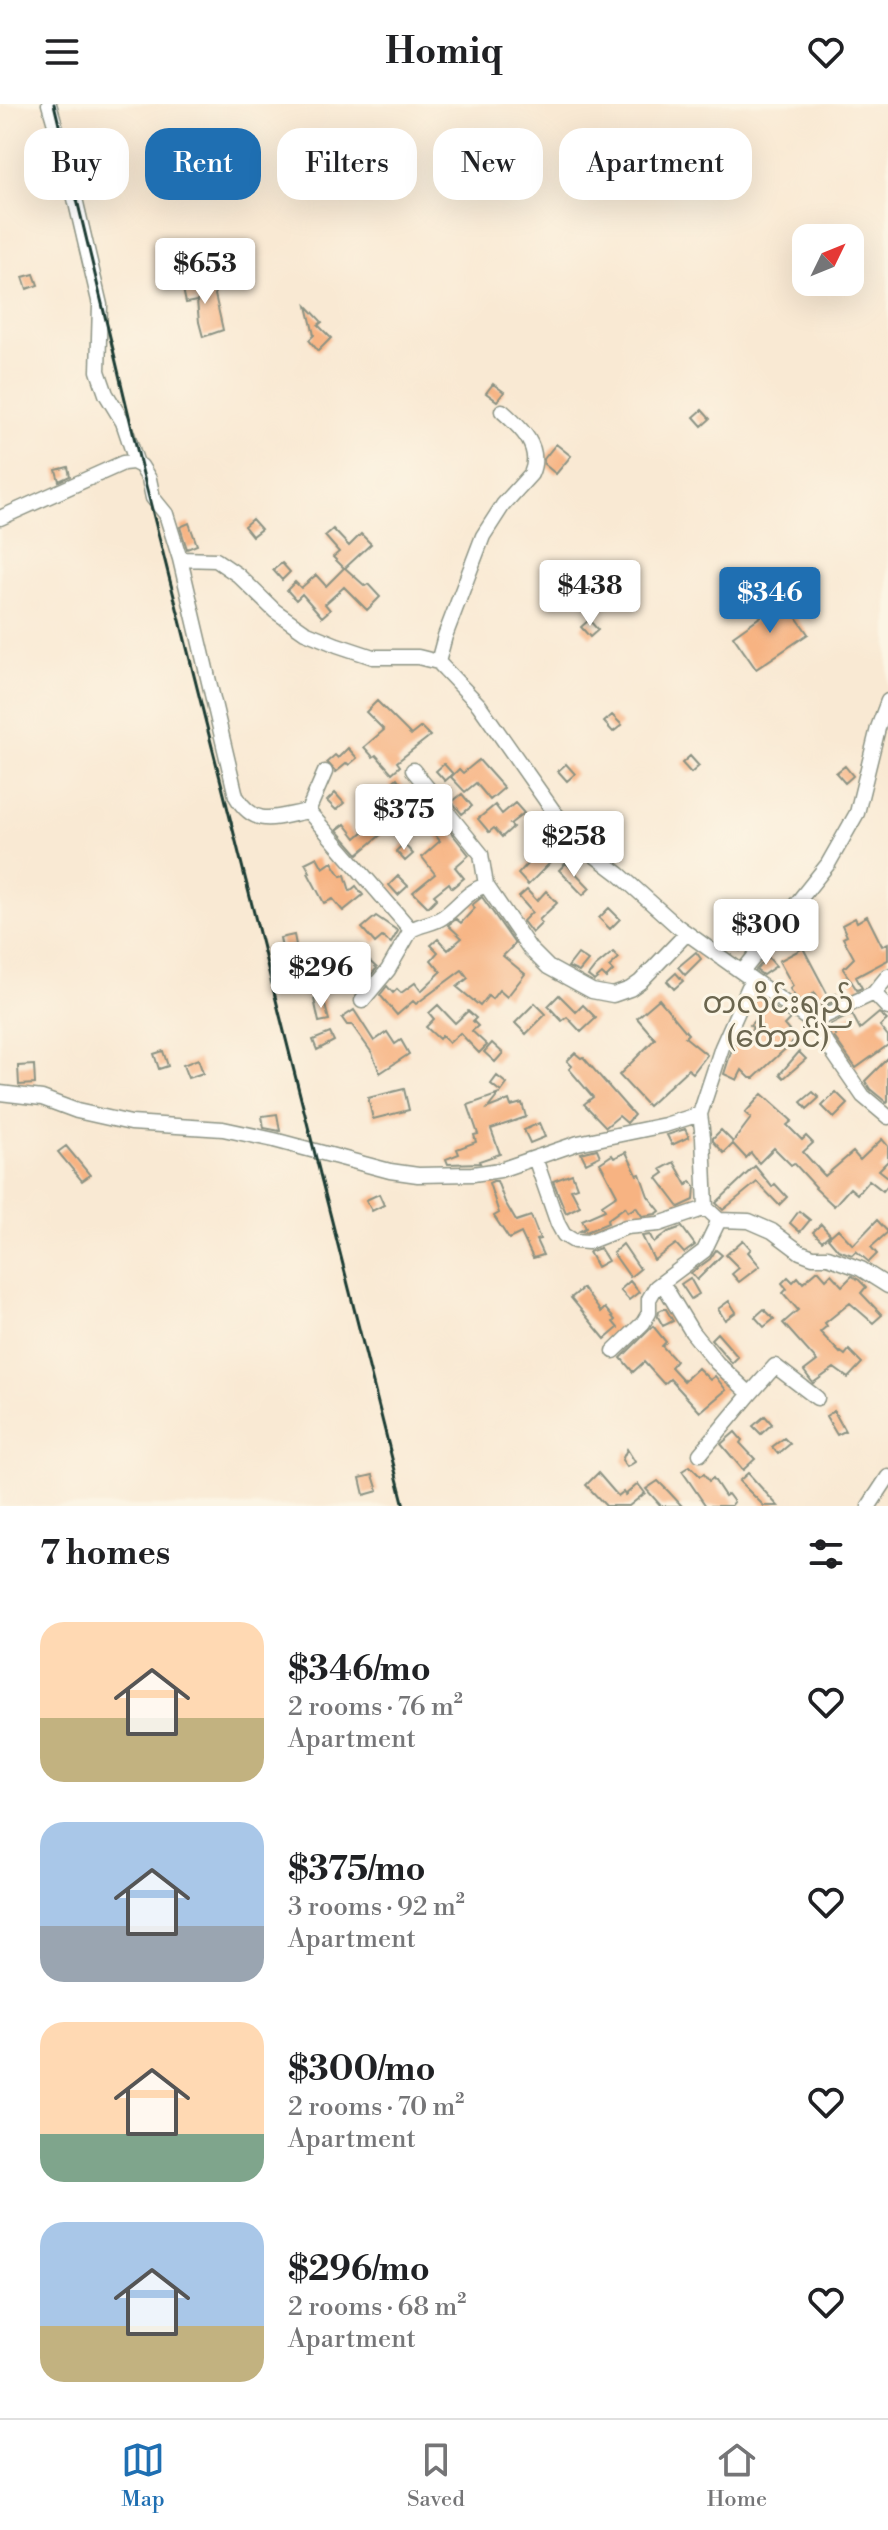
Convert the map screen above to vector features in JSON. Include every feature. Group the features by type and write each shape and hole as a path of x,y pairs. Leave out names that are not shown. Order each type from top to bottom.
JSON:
{"street":[{"path":"49,104 69,173 100,305 98,371 106,394 123,422 137,464 146,471 153,498 166,514 180,559 236,796 244,810 255,818 267,819 308,811"},
{"path":"438,662 483,536 503,505 534,468 528,437 502,411"},
{"path":"0,518 123,463 137,464"},
{"path":"180,559 216,560 238,575 275,611 305,632 337,645 373,657 418,657 438,662 479,705 574,836 687,933 812,1022 863,1096 888,1117"},
{"path":"888,701 878,728 857,813 828,864 747,976 700,1114 706,1208 719,1220 749,1221 772,1231 800,1252 813,1257 828,1257 861,1269 888,1286"},
{"path":"413,770 481,854 486,885 530,949 548,967 592,991 613,995 640,982 687,933"},
{"path":"308,811 325,772"},
{"path":"308,811 411,930"},
{"path":"362,1001 388,970 411,930 437,921 474,888 486,885"},
{"path":"812,1022 874,993 888,976"},
{"path":"874,993 888,1008"},
{"path":"0,1093 42,1098 77,1111 131,1123 223,1129 390,1171 418,1175 500,1170 578,1143 665,1125 700,1114"},
{"path":"535,1158 558,1224 564,1235 574,1241 588,1242 626,1227 659,1224 706,1208"},
{"path":"614,1351 643,1323 649,1313 649,1299 656,1287 704,1251 719,1220"},
{"path":"663,1284 692,1332 750,1394"},
{"path":"700,1454 775,1366 817,1398"},
{"path":"869,1506 888,1477"}],"building":[{"path":"34,274 38,285 27,289 23,277"},
{"path":"211,277 223,330 203,337 197,301 186,303 183,289 195,287 194,280"},
{"path":"307,306 322,322 318,325 331,338 318,351 309,340 314,335"},
{"path":"493,384 504,392 497,401 486,393"},
{"path":"702,410 710,419 702,426 694,417"},
{"path":"556,444 571,456 556,474 544,464 544,459"},
{"path":"68,467 70,476 59,481 56,470"},
{"path":"252,519 261,529 252,536 244,526"},
{"path":"189,523 197,545 187,549 180,527"},
{"path":"333,529 349,546 361,534 371,544 345,568 380,597 367,610 344,587 325,604 330,610 322,617 302,594 296,600 287,590 295,582 301,588 316,575 326,586 344,568 333,557 339,552 325,536"},
{"path":"282,563 290,572 282,580 273,570"},
{"path":"784,600 808,634 756,669 733,636"},
{"path":"589,620 598,630 590,637 581,627"},
{"path":"377,701 411,735 421,727 430,736 397,762 400,766 392,773 364,747 384,730 366,712"},
{"path":"612,715 622,725 613,732 604,722"},
{"path":"348,748 357,758 336,772 327,762 335,755 338,758"},
{"path":"690,756 699,766 691,773 682,763"},
{"path":"479,760 504,788 490,800 476,783 465,792 451,777 459,769 463,773"},
{"path":"444,764 453,774 445,781 436,771"},
{"path":"566,764 575,774 567,781 558,771"},
{"path":"845,766 853,776 845,783 836,773"},
{"path":"397,778 417,804 398,819 401,823 393,830 390,827 358,854 337,830 345,824 356,838 373,823 376,827 399,806 395,801 400,797 389,785"},
{"path":"335,793 344,803 336,810 327,801"},
{"path":"462,794 472,806 462,814 452,802"},
{"path":"515,803 524,813 510,824 513,827 502,837 494,828 489,832 478,819 495,805 502,814"},
{"path":"442,821 469,855 455,867 464,878 452,888 449,883 434,895 437,898 428,907 413,892 435,874 422,857 440,841 431,830"},
{"path":"537,827 546,837 538,844 529,834"},
{"path":"404,844 413,854 405,861 396,851"},
{"path":"541,849 552,861 528,885 518,874"},
{"path":"317,857 323,868 332,862 341,876 345,875 350,891 356,886 363,895 343,911 333,899 324,903 308,873 305,863"},
{"path":"566,863 590,888 583,895 559,870"},
{"path":"398,876 408,886 398,895 389,885"},
{"path":"527,890 537,901 546,891 557,903 539,920 542,923 532,933 523,921 532,912 519,897"},
{"path":"482,897 515,944 503,956 525,974 507,997 499,990 492,999 488,996 480,1006 457,987 468,978 462,970 416,1004 413,1001 397,1015 380,995 387,986 393,993 397,989 401,993 415,983 421,991 441,972 431,960 438,952 431,945 438,939 448,950 462,938 448,925 456,919 461,923 475,908 472,905"},
{"path":"609,908 620,919 610,929 599,918"},
{"path":"376,916 398,931 391,943 382,937 375,943 362,928"},
{"path":"867,916 882,946 888,943 888,960 856,977 862,988 857,990 843,969 854,958 843,938 847,936 842,925"},
{"path":"738,929 753,940 746,950 743,947 740,951 731,945 734,941 731,939"},
{"path":"294,935 296,945 282,948 280,938"},
{"path":"803,948 829,997 836,994 839,999 821,1007 814,993 800,1002 796,998 779,961"},
{"path":"613,952 619,958 609,967 613,971 606,978 602,974 594,981 588,976"},
{"path":"696,952 701,959 685,975 678,967"},
{"path":"361,953 377,968 364,983 357,974 363,970 354,959"},
{"path":"578,954 588,961 579,972 568,967"},
{"path":"768,957 776,966 763,975 756,970"},
{"path":"676,973 683,981 674,989 667,981"},
{"path":"559,995 576,1012 583,1005 596,1018 581,1032 567,1017 562,1021 548,1006"},
{"path":"757,995 790,1019 784,1025 796,1039 754,1078 742,1070 737,1080 724,1074 733,1046 753,1028 750,1025 761,1014 751,1006"},
{"path":"323,998 329,1020 319,1022 314,999"},
{"path":"659,999 688,1034 685,1037 707,1055 693,1073 688,1069 648,1106 619,1075 655,1039 637,1018"},
{"path":"535,1003 546,1014 526,1034 515,1023"},
{"path":"438,1005 455,1023 468,1011 476,1018 473,1021 478,1026 472,1031 487,1045 479,1053 460,1033 449,1043 442,1035 439,1039 426,1027 434,1019 429,1013"},
{"path":"354,1010 374,1041 387,1032 395,1044 401,1040 409,1054 380,1073 372,1053 352,1025 347,1025 342,1018"},
{"path":"879,1013 887,1020 880,1026 888,1036 888,1045 856,1068 834,1037 830,1025 852,1014 860,1029"},
{"path":"330,1033 334,1041 317,1050 313,1040"},
{"path":"492,1043 503,1053 495,1062 484,1052"},
{"path":"163,1051 168,1066 159,1069 154,1054"},
{"path":"799,1052 806,1059 784,1078 780,1074"},
{"path":"575,1053 583,1057 634,1115 627,1123 619,1116 606,1127 584,1104 593,1097 569,1069 572,1066 567,1061"},
{"path":"888,1058 888,1102 887,1103 865,1081"},
{"path":"198,1059 203,1073 188,1078 183,1065"},
{"path":"34,1065 35,1084 19,1085 18,1066"},
{"path":"497,1076 507,1084 501,1092 491,1084"},
{"path":"404,1089 409,1110 373,1119 368,1098"},
{"path":"813,1092 819,1098 807,1109 801,1102"},
{"path":"836,1092 848,1104 834,1118 822,1106"},
{"path":"499,1094 488,1108 509,1100 511,1106 522,1103 526,1117 491,1129 500,1154 480,1163 448,1164 446,1159 459,1154 457,1149 476,1142 474,1135 478,1134 468,1105"},
{"path":"762,1094 792,1121 787,1125 802,1140 806,1136 813,1143 803,1152 825,1176 853,1152 860,1160 882,1139 888,1146 888,1161 879,1170 888,1177 888,1185 883,1191 869,1180 857,1194 850,1188 834,1206 794,1163 791,1165 774,1148 759,1163 751,1153 746,1158 733,1144 724,1153 713,1138 721,1130 733,1142 751,1118 745,1113"},
{"path":"277,1114 280,1131 264,1128 262,1116"},
{"path":"539,1123 545,1137 530,1143 524,1130"},
{"path":"685,1129 689,1137 672,1145 667,1135"},
{"path":"66,1146 90,1175 82,1181 58,1152"},
{"path":"597,1149 600,1156 586,1163 581,1153"},
{"path":"626,1152 637,1175 640,1174 648,1196 660,1211 642,1216 636,1207 628,1212 625,1207 607,1220 608,1223 586,1232 580,1231 586,1228 582,1220 605,1210 602,1205 617,1195 600,1163 612,1155 614,1158"},
{"path":"674,1162 687,1185 691,1181 695,1186 694,1200 679,1207 657,1178 664,1173 661,1169"},
{"path":"755,1166 772,1187 775,1184 787,1197 779,1205 757,1182 723,1210 716,1203"},
{"path":"572,1174 577,1187 571,1189 580,1206 566,1213 553,1181"},
{"path":"497,1181 516,1221 531,1216 543,1255 533,1258 521,1233 509,1239 494,1216 499,1213 489,1183"},
{"path":"379,1194 384,1205 372,1211 366,1200"},
{"path":"799,1211 810,1220 800,1232 790,1223"},
{"path":"877,1220 888,1232 871,1247 877,1254 869,1262 856,1251 852,1255 838,1250 828,1238 838,1229 853,1245"},
{"path":"821,1224 830,1234 822,1241 813,1232"},
{"path":"682,1227 695,1245 684,1253 676,1244 654,1260 642,1236 650,1235 654,1243 668,1232"},
{"path":"743,1240 760,1266 739,1282 732,1274 739,1268 726,1255"},
{"path":"623,1244 640,1269 630,1277 613,1253"},
{"path":"600,1248 608,1261 597,1267 589,1252"},
{"path":"716,1250 722,1255 697,1280 691,1273 710,1259"},
{"path":"818,1270 826,1279 831,1274 842,1286 852,1276 859,1280 866,1287 861,1293 882,1315 873,1323 850,1303 825,1323 827,1326 820,1332 840,1353 845,1355 849,1350 862,1363 848,1378 834,1368 813,1383 804,1371 817,1361 783,1323 798,1310 783,1293 787,1289 782,1283 788,1277 793,1282 798,1277 803,1283"},
{"path":"690,1278 699,1294 691,1299 681,1284"},
{"path":"630,1281 639,1292 629,1300 620,1290"},
{"path":"583,1288 601,1312 605,1308 615,1320 613,1322 618,1328 605,1339 571,1298"},
{"path":"729,1301 736,1312 725,1320 718,1309"},
{"path":"663,1309 673,1321 663,1326 658,1317"},
{"path":"764,1309 774,1319 764,1327 755,1317"},
{"path":"653,1326 666,1342 662,1346 676,1361 671,1367 684,1381 698,1368 710,1380 715,1376 726,1390 700,1412 670,1379 664,1384 644,1362 633,1372 621,1358"},
{"path":"717,1333 738,1357 732,1363 711,1339"},
{"path":"834,1411 845,1431 837,1435 826,1416"},
{"path":"765,1416 772,1424 761,1434 753,1426"},
{"path":"735,1432 742,1440 740,1443 755,1459 743,1470 721,1444"},
{"path":"784,1438 790,1444 778,1454 772,1447"},
{"path":"627,1449 635,1462 627,1467 622,1460"},
{"path":"690,1466 709,1481 713,1478 725,1496 728,1494 734,1502 731,1506 706,1506 682,1471"},
{"path":"598,1473 618,1496 623,1492 625,1495 638,1484 645,1493 629,1506 606,1506 586,1485"},
{"path":"748,1473 778,1506 764,1506 739,1481"},
{"path":"373,1475 378,1491 364,1495 360,1478"},
{"path":"658,1481 682,1506 661,1506 646,1489"}],"railway":[{"path":"54,104 141,466 404,1506"}],"district":[{"name":"တလိုင်းရှည် (တောင်)","path":"778,1021"}]}
